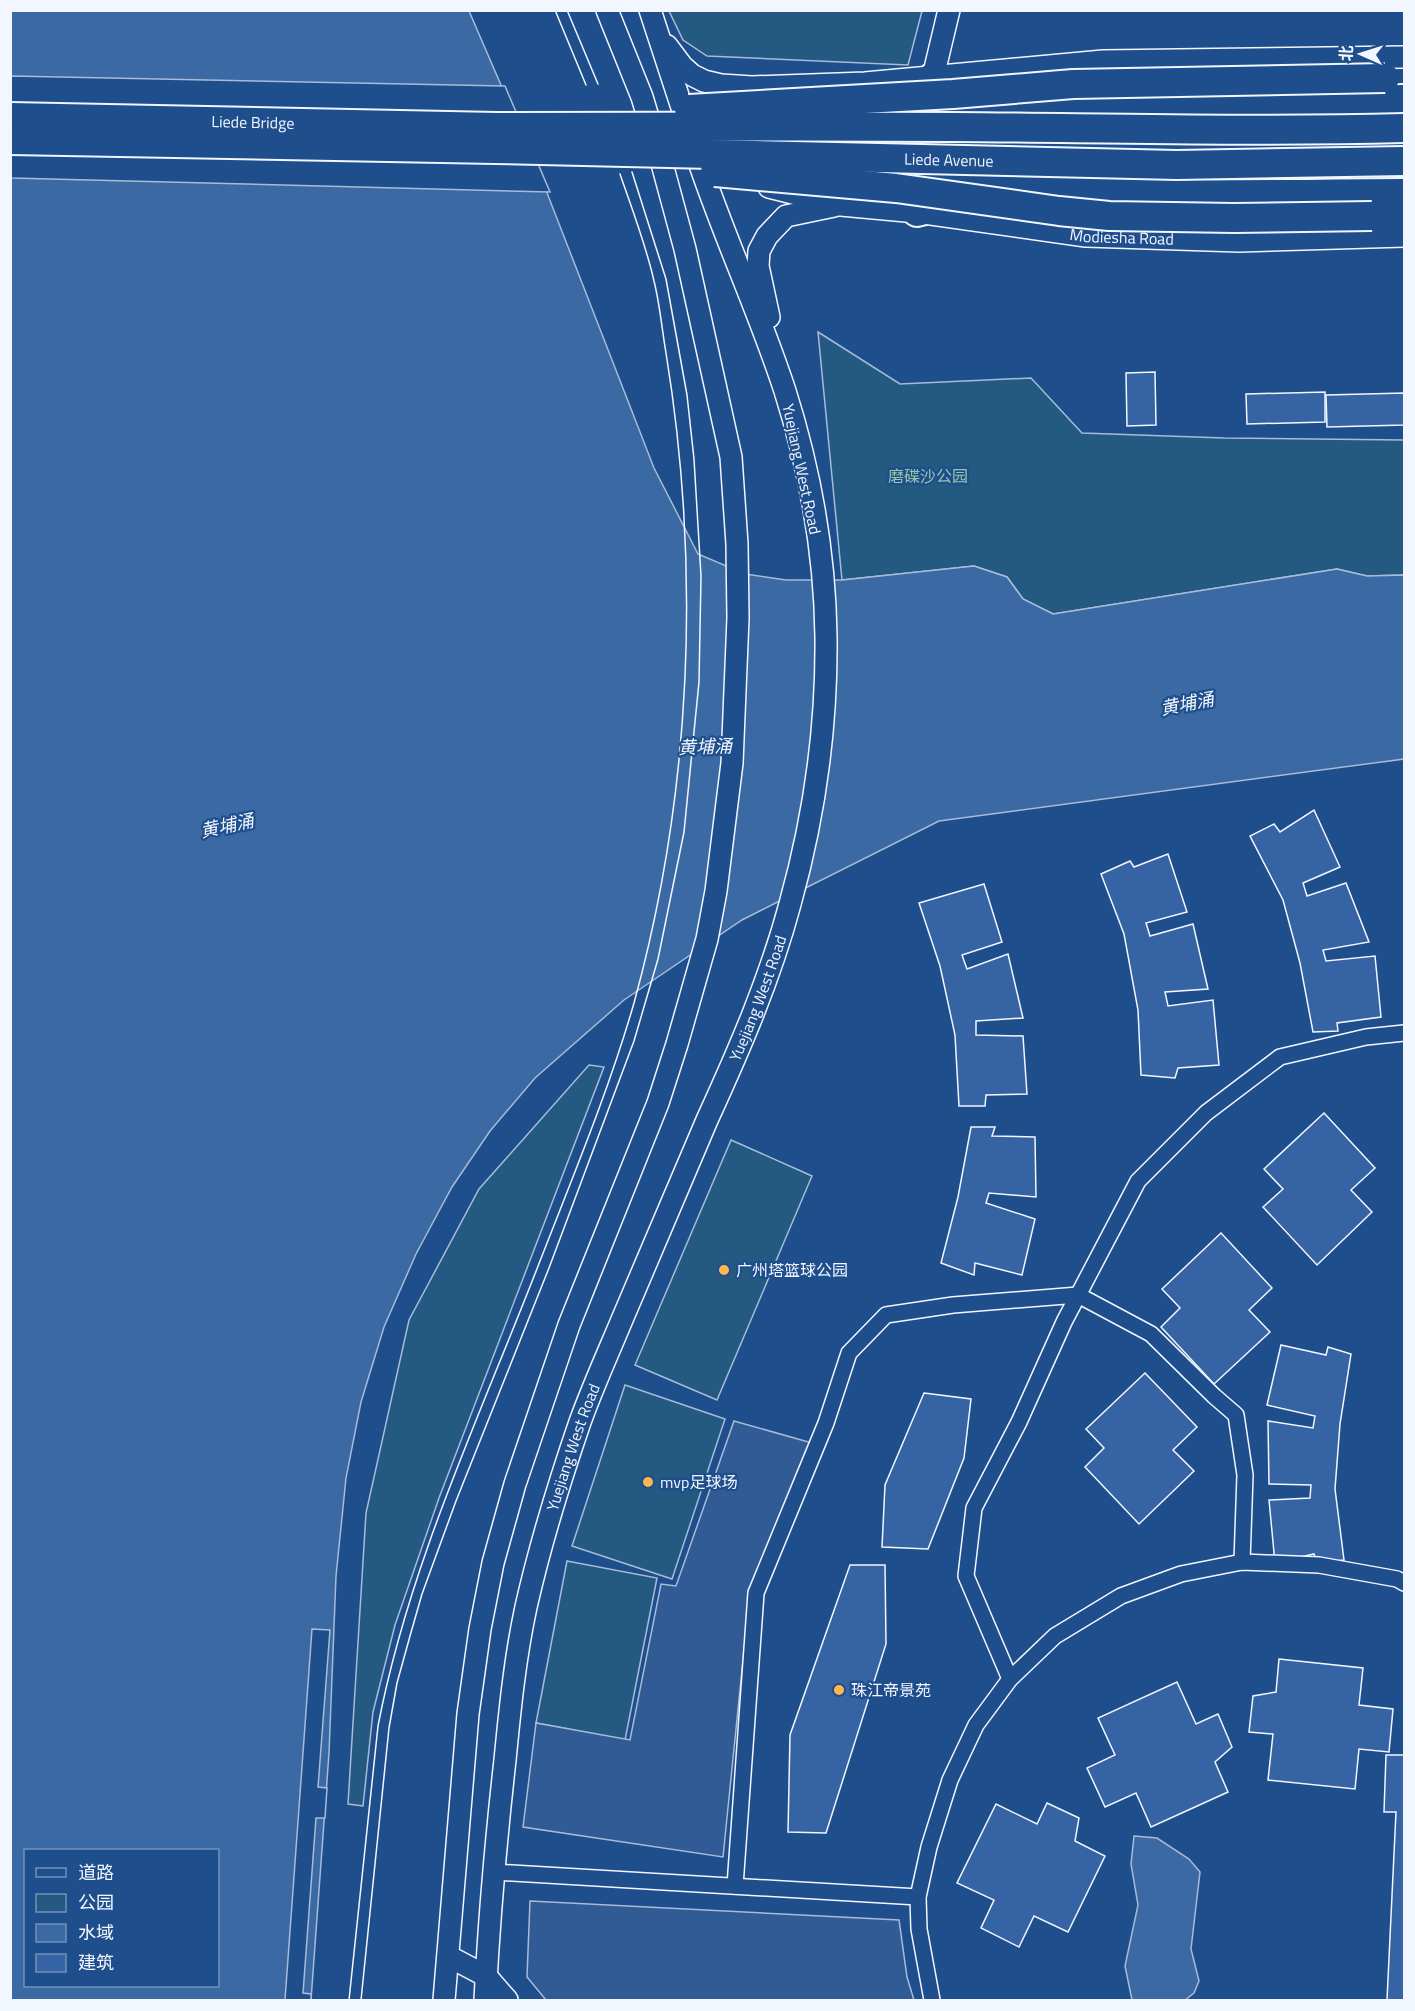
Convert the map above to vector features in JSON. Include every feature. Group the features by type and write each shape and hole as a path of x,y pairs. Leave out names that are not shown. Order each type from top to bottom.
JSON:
{"highway":[{"path":"933,76 1060,106"},
{"path":"496,138 645,111 942,95 1073,84 1395,78"},
{"path":"1404,99 904,110 880,116 869,131 868,146 874,164 884,172 1023,185 1200,194 1404,193"},
{"name":"Liede Bridge","path":"10,117 496,138"},
{"name":"Liede Avenue","path":"496,138 954,127 1130,131 1404,128"},
{"path":"496,138 638,165 896,188 1109,216 1223,218 1404,215"},
{"name":"Liede Bridge","path":"10,140 496,138"},
{"name":"Liede Avenue","path":"496,138 1177,165 1404,161"},
{"path":"917,212 1023,185"}],"main road":[{"path":"444,2001 468,1714 480,1629 494,1563 515,1484 569,1325 658,1103 677,1044 707,939 716,891 731,773 738,618 737,544 731,457 685,249 661,160 642,98 607,10"},
{"name":"Yuejiang West Road","path":"484,2001 494,1872 514,1674 526,1608 554,1500 600,1372 733,1062 770,968 790,907 812,807 822,731 826,634 822,576 815,515 802,453 774,360 702,170 650,10"},
{"path":"933,76 949,10"},
{"path":"660,36 682,66 692,75 704,81 721,85 752,87 847,83"},
{"path":"642,98 703,98 1103,61 1404,57"},
{"path":"841,205 827,184 822,170 820,133 823,113 834,94 847,83"},
{"path":"661,160 841,205"},
{"path":"774,360 769,315 758,266 759,251 767,236 786,216 841,205"},
{"name":"Modiesha Road","path":"841,205 917,212 1086,236 1134,239 1239,241 1404,236"},
{"path":"448,1956 486,1976 507,2001"},
{"path":"448,1956 484,2001"}],"street":[{"path":"1010,1679 966,1576 974,1508 1019,1422 1078,1295 1138,1181 1206,1113 1280,1057 1366,1037 1404,1033"},
{"path":"735,1886 756,1593 826,1423 849,1353 886,1315 953,1305 1078,1295 1151,1334 1236,1415 1245,1475 1242,1562"},
{"path":"932,2001 919,1929 918,1897 929,1847 950,1779 976,1725 1010,1679 1055,1636 1121,1596 1181,1574 1242,1562 1319,1565 1404,1583"},
{"path":"494,1872 918,1897"}],"green space":[{"path":"669,11 922,11 908,65 707,56 683,40"},
{"name":"磨碟沙公园","path":"818,332 900,384 1031,378 1082,433 1224,438 1404,440 1404,575 1367,576 1337,569 1053,614 1023,599 1007,577 974,566 842,580"},
{"path":"589,1065 604,1067 439,1498 395,1625 373,1712 363,1806 348,1804 366,1513 409,1320 479,1189"},
{"name":"广州塔篮球公园","path":"731,1140 812,1176 717,1400 635,1365"},
{"name":"mvp足球场","path":"625,1385 725,1419 672,1579 572,1546"},
{"path":"567,1561 657,1578 625,1740 536,1723"}],"shaded area":[{"path":"734,1421 812,1443 750,1591 723,1857 523,1827 536,1723 630,1740 661,1584 676,1586"},
{"path":"530,1901 899,1920 907,1977 914,2000 546,2000 527,1977"}],"water":[{"name":"黄埔涌","path":"11,11 469,11 542,180 654,468 698,554 745,574 786,580 842,580 974,566 1007,577 1023,599 1053,614 1337,569 1367,576 1404,575 1404,759 939,821 742,920 624,1000 535,1078 490,1131 452,1187 416,1254 384,1327 361,1402 346,1478 336,1576 329,1753 311,2000 11,2000"},
{"path":"1134,1836 1157,1838 1189,1859 1200,1872 1191,1949 1199,1981 1194,1993 1185,2000 1132,2000 1125,1966 1138,1905 1131,1864"}],"pier":[{"path":"11,76 505,86 550,192 11,178"},
{"path":"312,1629 330,1630 318,1787 327,1788 325,1818 316,1818 303,1993 311,1994 311,2000 285,2000"}],"building":[{"path":"1155,372 1156,425 1127,426 1126,373"},
{"path":"1325,392 1325,422 1247,424 1246,394"},
{"path":"1404,393 1404,425 1327,427 1326,395"},
{"path":"1314,810 1340,867 1303,883 1307,896 1346,883 1369,942 1323,950 1326,961 1375,956 1381,1017 1337,1023 1338,1031 1313,1032 1300,963 1283,900 1250,836 1274,824 1280,832"},
{"path":"1168,854 1187,912 1146,923 1150,936 1193,924 1208,989 1165,992 1168,1006 1213,1000 1219,1065 1178,1068 1175,1078 1141,1075 1138,1010 1124,934 1101,874 1130,861 1134,867"},
{"path":"984,884 1002,942 962,955 967,969 1008,954 1023,1018 976,1021 976,1035 1023,1036 1027,1094 986,1095 985,1106 959,1106 955,1035 940,966 919,903"},
{"path":"1324,1113 1375,1168 1351,1190 1372,1212 1317,1265 1263,1207 1283,1189 1264,1169"},
{"path":"971,1127 995,1127 992,1136 1035,1137 1036,1197 989,1193 986,1203 1035,1219 1022,1275 975,1263 974,1275 941,1263 958,1197"},
{"path":"1221,1233 1272,1288 1249,1310 1270,1332 1214,1384 1161,1327 1180,1308 1162,1289"},
{"path":"1281,1345 1326,1355 1328,1347 1351,1354 1340,1424 1335,1489 1344,1560 1317,1563 1314,1554 1275,1563 1269,1500 1310,1498 1311,1485 1269,1484 1268,1421 1313,1428 1315,1416 1267,1405"},
{"path":"1145,1373 1197,1427 1173,1450 1194,1471 1139,1524 1085,1467 1104,1448 1086,1429"},
{"path":"924,1393 971,1399 964,1458 928,1549 882,1547 885,1485"},
{"name":"珠江帝景苑","path":"850,1565 885,1565 886,1644 826,1833 788,1832 790,1735"},
{"path":"1279,1659 1363,1668 1359,1705 1393,1709 1389,1752 1359,1749 1355,1789 1268,1780 1273,1734 1249,1732 1253,1696 1276,1692"},
{"path":"1177,1682 1196,1724 1218,1714 1232,1747 1215,1762 1228,1792 1151,1827 1136,1793 1105,1807 1087,1768 1115,1755 1098,1718"},
{"path":"1386,1755 1404,1755 1404,2000 1387,2000 1396,1812 1384,1812"},
{"path":"1047,1803 1079,1818 1075,1841 1105,1856 1068,1932 1034,1916 1019,1947 981,1928 994,1900 957,1883 996,1804 1037,1824"}],"tram line":[{"path":"555,10 586,85"},
{"path":"567,10 598,84"},
{"path":"361,2000 389,1728 397,1683 422,1594 456,1501 549,1268 634,1041 658,959 684,832 699,682 701,576 694,459 687,395 666,279 632,172"},
{"path":"349,2000 378,1726 391,1666 427,1548 448,1490 578,1165 613,1068 634,1003 653,923 668,843 679,761 685,680 687,598 684,516 677,434 658,299 647,254 620,174"}],"place":[{"name":"广州塔篮球公园","path":"724,1270"},
{"name":"mvp足球场","path":"648,1482"},
{"name":"珠江帝景苑","path":"839,1690"}]}
